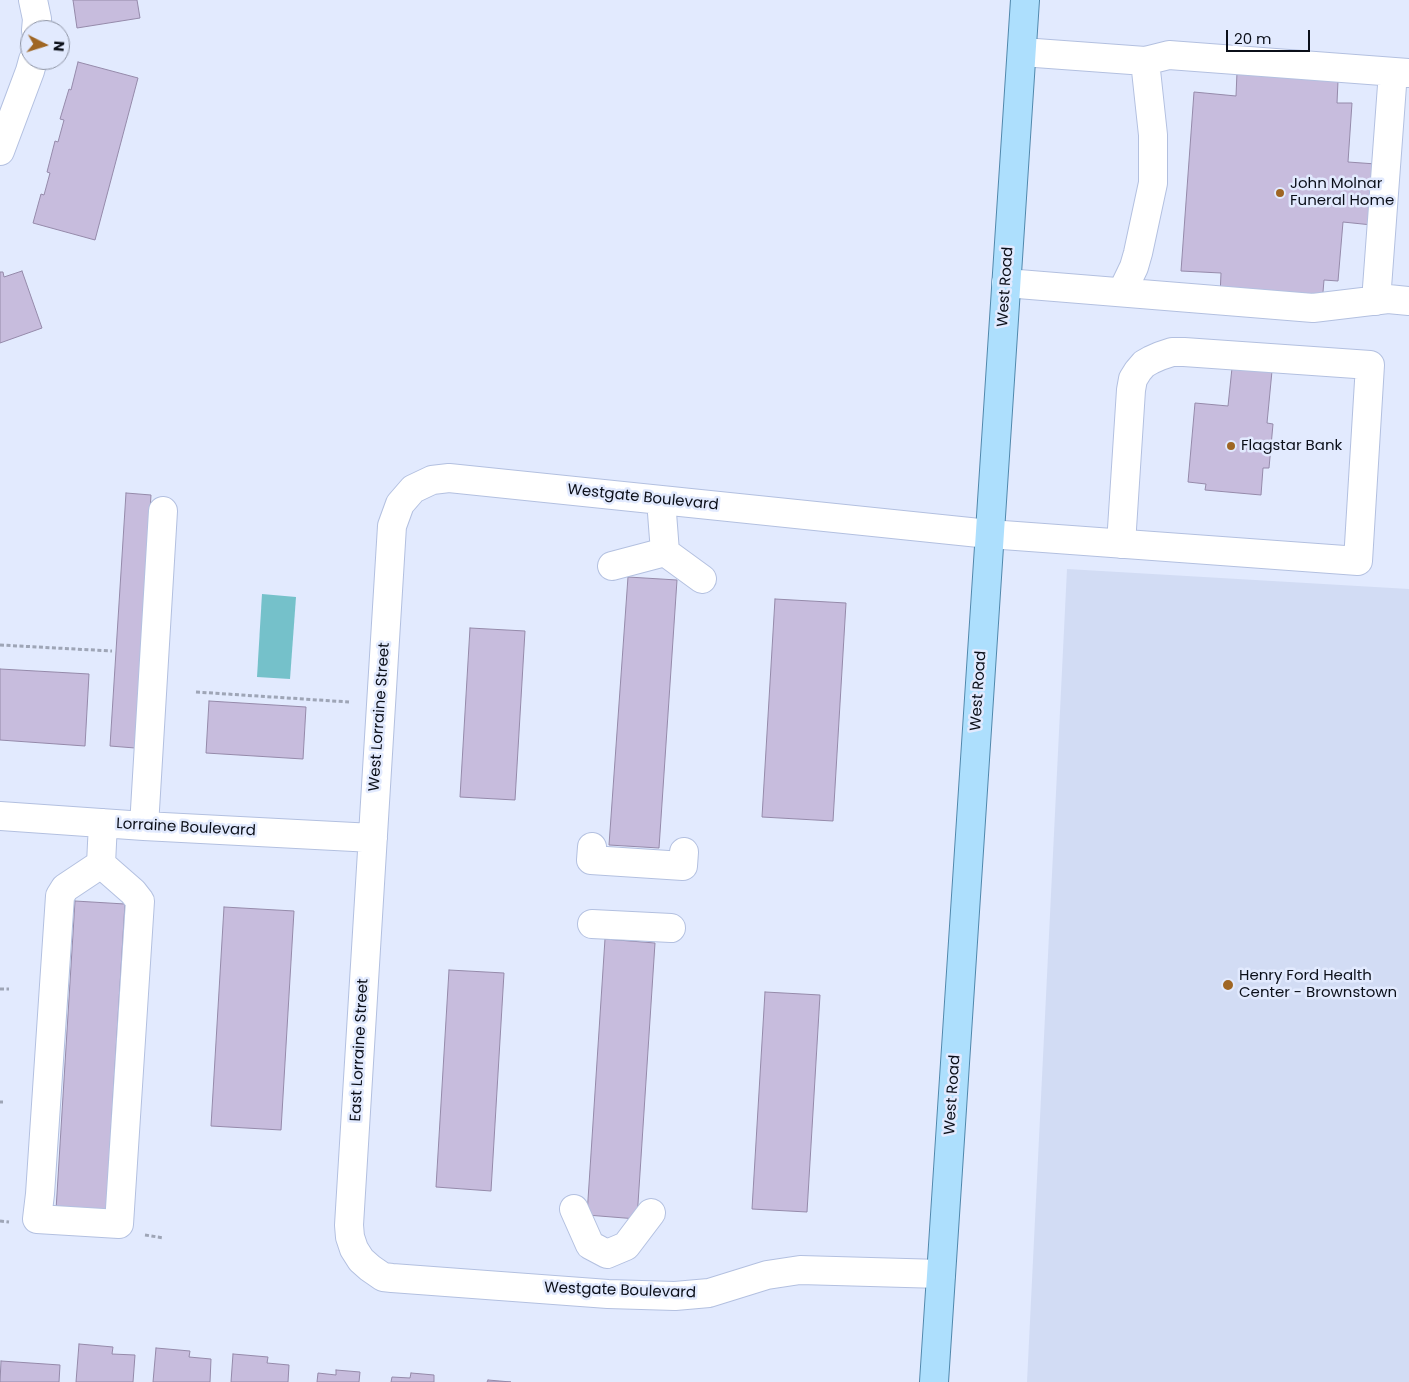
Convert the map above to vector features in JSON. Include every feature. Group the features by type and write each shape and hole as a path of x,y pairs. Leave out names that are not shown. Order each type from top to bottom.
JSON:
{"main road":[{"name":"West Road","path":"934,1382 1025,0"}],"street":[{"path":"33,0 37,20"},
{"path":"1022,52 1146,61 1169,55 1401,73 1376,301"},
{"path":"1122,292 1138,254 1153,183 1154,135 1146,61"},
{"path":"0,151 30,70"},
{"path":"1006,282 1313,308 1388,299 1409,301"},
{"name":"Westgate Boulevard","path":"388,597 392,526 400,504 414,489 432,480 449,478 989,534 1121,544 1358,561 1370,365 1184,352 1172,352 1144,364 1134,379 1131,390 1121,544"},
{"path":"661,500 665,552 702,579"},
{"path":"144,826 163,511"},
{"path":"612,566 665,552"},
{"name":"West Lorraine Street","path":"373,838 388,597"},
{"name":"Lorraine Boulevard","path":"0,816 144,826 373,838"},
{"path":"101,864 103,823"},
{"name":"East Lorraine Street","path":"361,1260 350,1238 349,1225 373,838"},
{"path":"592,847 591,860 683,866 684,852"},
{"path":"101,864 133,892 140,901 119,1224 37,1219 60,896 65,888 101,864"},
{"path":"592,924 671,928"},
{"path":"574,1209 590,1245 608,1254"},
{"path":"608,1254 626,1246 651,1213"},
{"path":"608,1254 608,1294"},
{"name":"Westgate Boulevard","path":"361,1260 383,1276 392,1278 608,1294 675,1296 709,1293 767,1275 800,1270 941,1274"}],"path":[{"path":"0,645 112,651"},
{"path":"196,692 349,702"},
{"path":"0,989 9,989"}],"shaded area":[{"name":"Henry Ford Health Center - Brownstown","path":"1067,569 1409,589 1409,1382 1027,1382"},
{"path":"262,594 296,597 290,679 257,677"}],"building":[{"path":"73,0 137,0 140,18 77,28"},
{"path":"78,62 138,78 95,240 33,223 41,194 44,195 50,173 47,172 55,141 58,142 64,120 60,119 69,89 71,90"},
{"name":"John Molnar Funeral Home","path":"1237,72 1338,81 1337,103 1352,103 1348,162 1376,164 1372,225 1343,222 1338,281 1324,280 1322,304 1220,296 1221,273 1181,271 1194,92 1236,96"},
{"path":"22,271 42,328 0,343 0,272 3,272 4,277"},
{"name":"Flagstar Bank","path":"1232,368 1272,371 1267,423 1273,424 1269,468 1263,468 1261,495 1205,490 1206,484 1188,482 1195,403 1228,406"},
{"path":"126,493 151,495 135,748 110,746"},
{"path":"628,577 677,580 659,848 609,845"},
{"path":"775,599 846,603 833,821 762,817"},
{"path":"470,628 525,631 515,800 460,797"},
{"path":"0,669 89,674 85,746 0,740"},
{"path":"209,701 306,707 303,759 206,753"},
{"path":"75,901 125,904 106,1213 56,1210"},
{"path":"224,907 294,911 281,1130 211,1126"},
{"path":"605,939 655,943 637,1219 587,1215"},
{"path":"449,970 504,973 491,1191 436,1187"},
{"path":"765,992 820,995 807,1212 752,1209"},
{"path":"79,1344 113,1347 112,1354 135,1355 133,1382 76,1382"},
{"path":"156,1348 190,1351 189,1357 211,1359 210,1382 153,1382"},
{"path":"233,1354 268,1357 267,1363 289,1365 288,1382 231,1382"},
{"path":"1,1361 60,1365 59,1382 0,1382"},
{"path":"336,1370 360,1372 359,1382 317,1382 318,1373 336,1375"},
{"path":"411,1373 434,1375 434,1382 391,1382 392,1377 410,1378"},
{"path":"488,1380 511,1382 487,1382"}],"place":[{"name":"John Molnar Funeral Home","path":"1280,193"},
{"name":"Flagstar Bank","path":"1231,446"},
{"name":"Henry Ford Health Center - Brownstown","path":"1228,985"}]}
